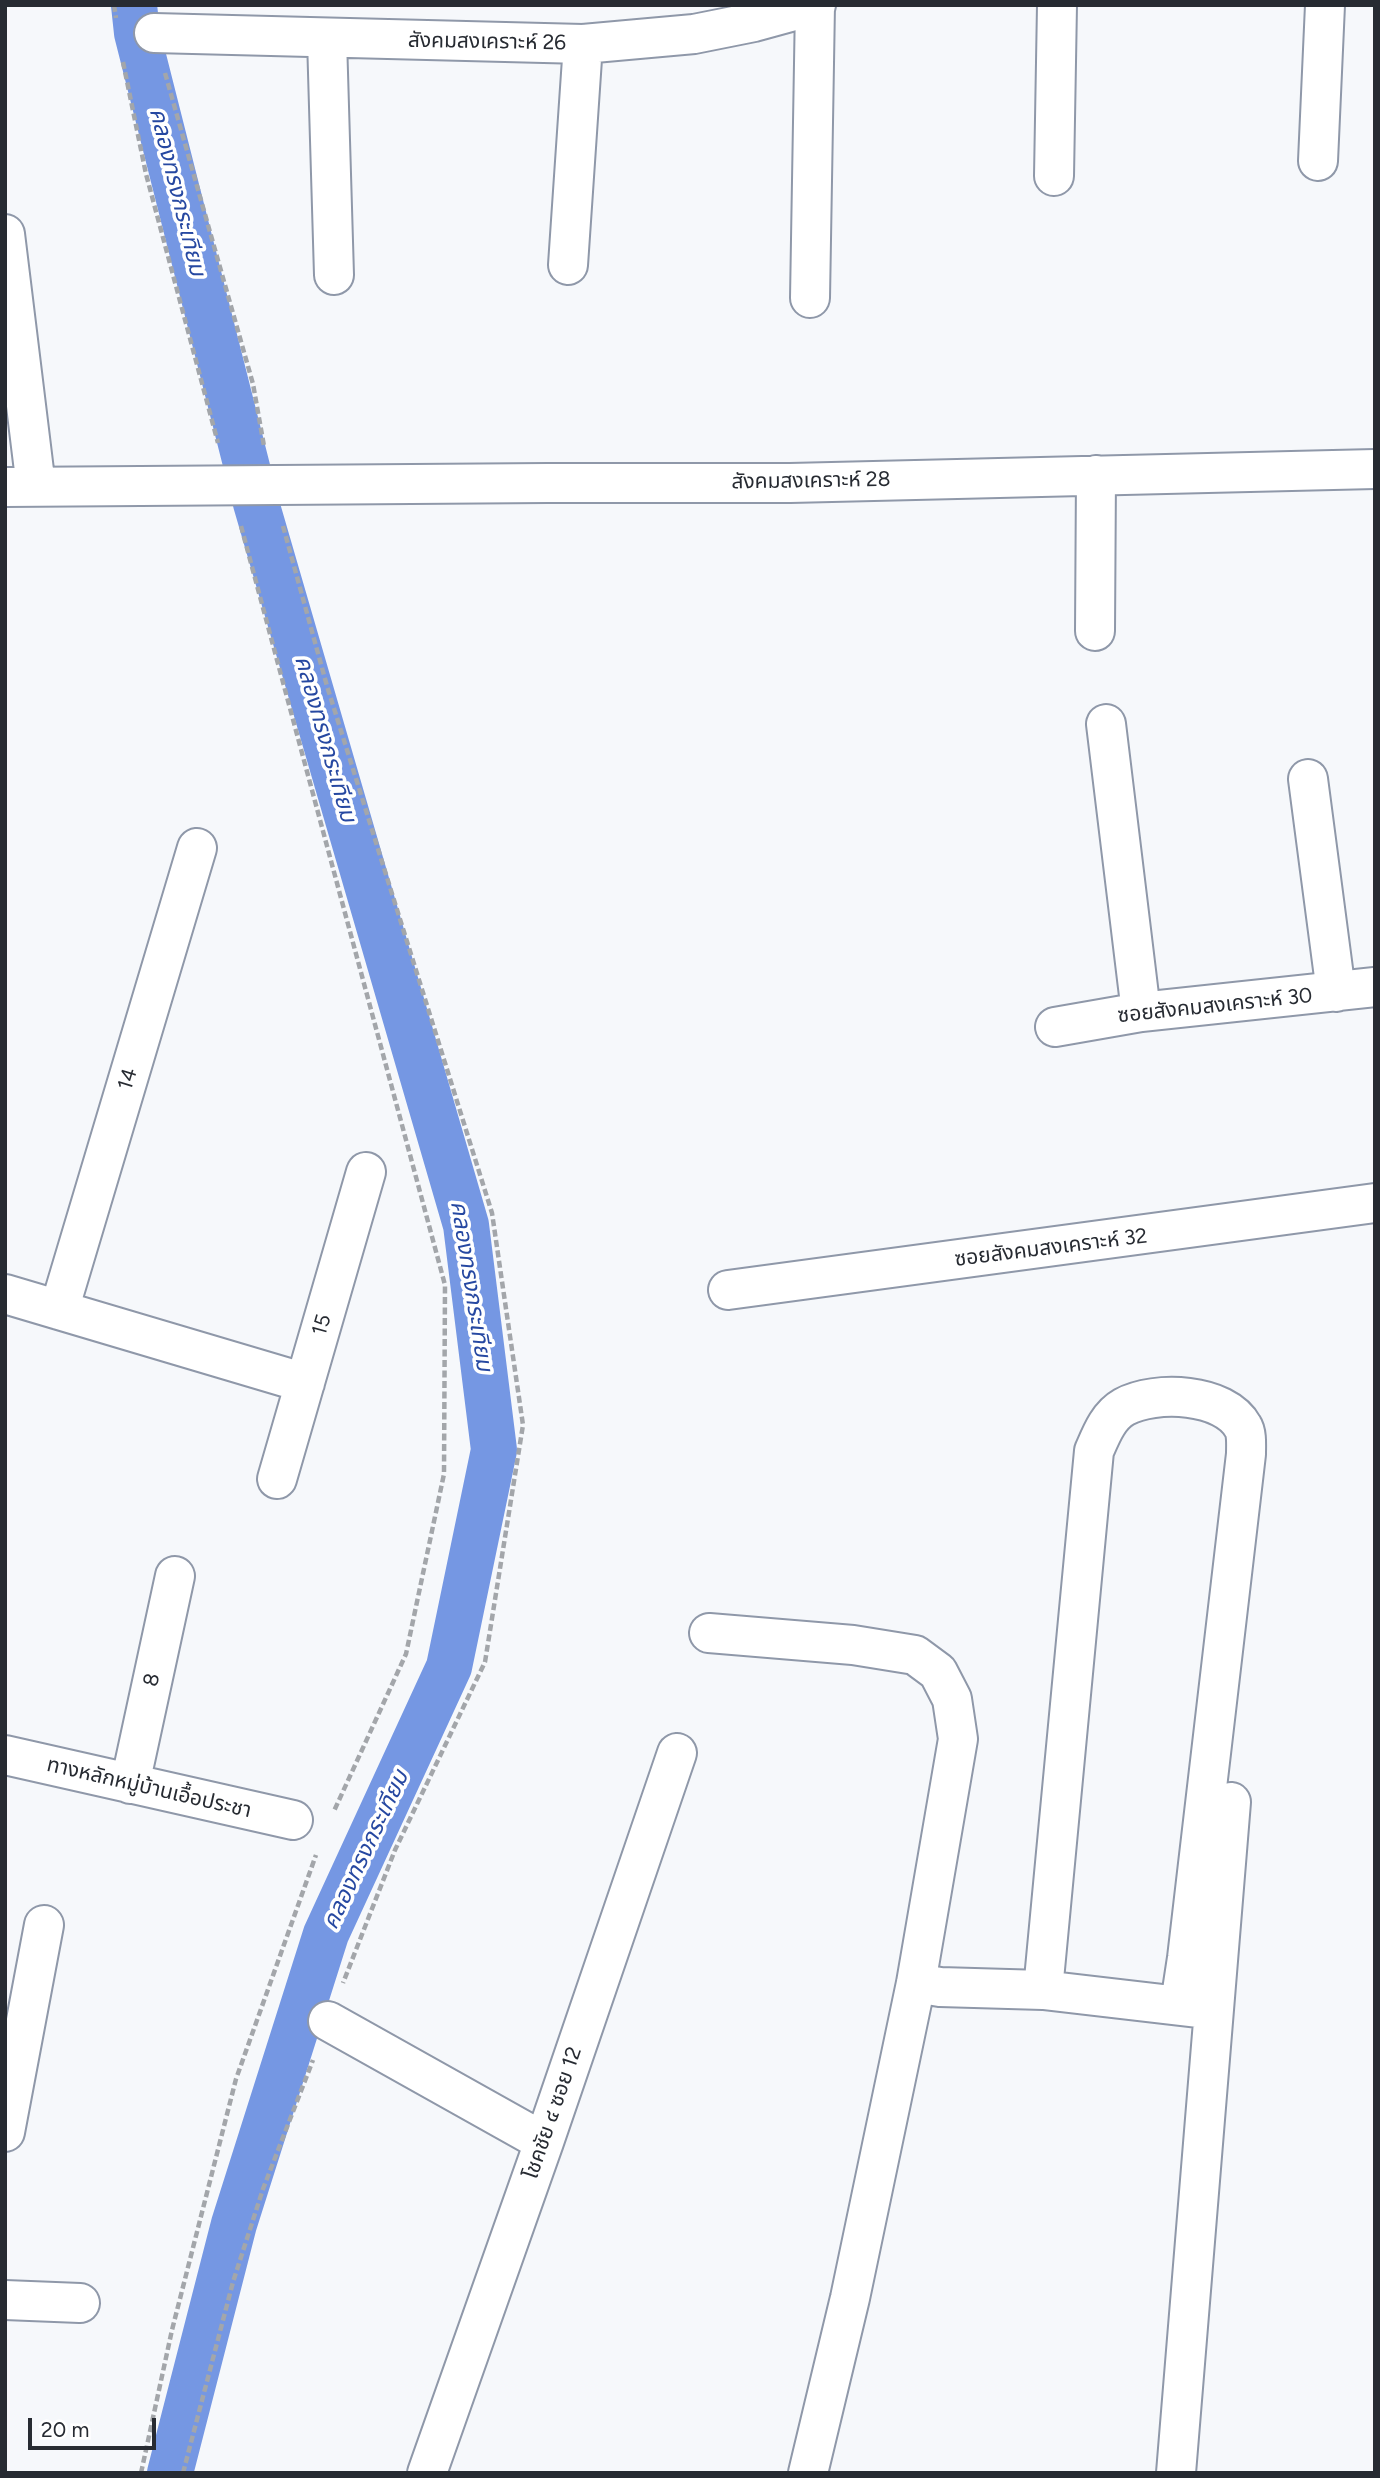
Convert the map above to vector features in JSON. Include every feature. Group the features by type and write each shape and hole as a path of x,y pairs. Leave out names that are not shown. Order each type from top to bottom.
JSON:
{"street":[{"path":"810,298 816,5"},
{"name":"สังคมสงเคราะห์ 26","path":"154,33 583,44 694,34 754,22 816,5"},
{"path":"1054,176 1057,5"},
{"path":"1318,160 1325,5"},
{"path":"327,39 334,275"},
{"path":"568,265 583,44"},
{"path":"5,234 20,487"},
{"name":"สังคมสงเคราะห์ 28","path":"20,487 547,482 790,483 1375,469"},
{"path":"1095,631 1096,475"},
{"path":"1106,724 1141,1012"},
{"path":"1308,779 1336,992"},
{"name":"14","path":"59,1310 197,848"},
{"name":"ซอยสังคมสงเคราะห์ 30","path":"1055,1027 1141,1012 1375,987"},
{"name":"15","path":"277,1479 366,1172"},
{"name":"ซอยสังคมสงเคราะห์ 32","path":"728,1290 1375,1203"},
{"path":"5,1294 305,1383"},
{"path":"1043,1990 1094,1451 1106,1425 1123,1408 1145,1401 1191,1398 1222,1406 1244,1427 1246,1454 1188,1958 1197,2008"},
{"name":"8","path":"130,1784 175,1576"},
{"path":"709,1633 853,1645 915,1655 938,1672 952,1699 958,1739 916,1983 850,2298 808,2473"},
{"name":"โชคชัย ๔ ซอย 12","path":"426,2473 544,2142 677,1753"},
{"name":"ทางหลักหมู่บ้านเอื้อประชา","path":"5,1755 293,1820"},
{"path":"1176,2473 1197,2008 1233,1772"},
{"path":"5,2132 15,2016 44,1925"},
{"path":"916,1983 940,1987 1043,1990 1197,2008"},
{"path":"328,2021 544,2142"},
{"path":"5,2300 80,2303"}],"path":[{"path":"114,5 117,27"},
{"path":"121,51 146,174 250,486"}],"waterway":[{"name":"คลองทรงกระเทียม","path":"134,5 137,33 256,503 466,1225 494,1450 449,1667 326,1934 234,2224 170,2473"}]}
